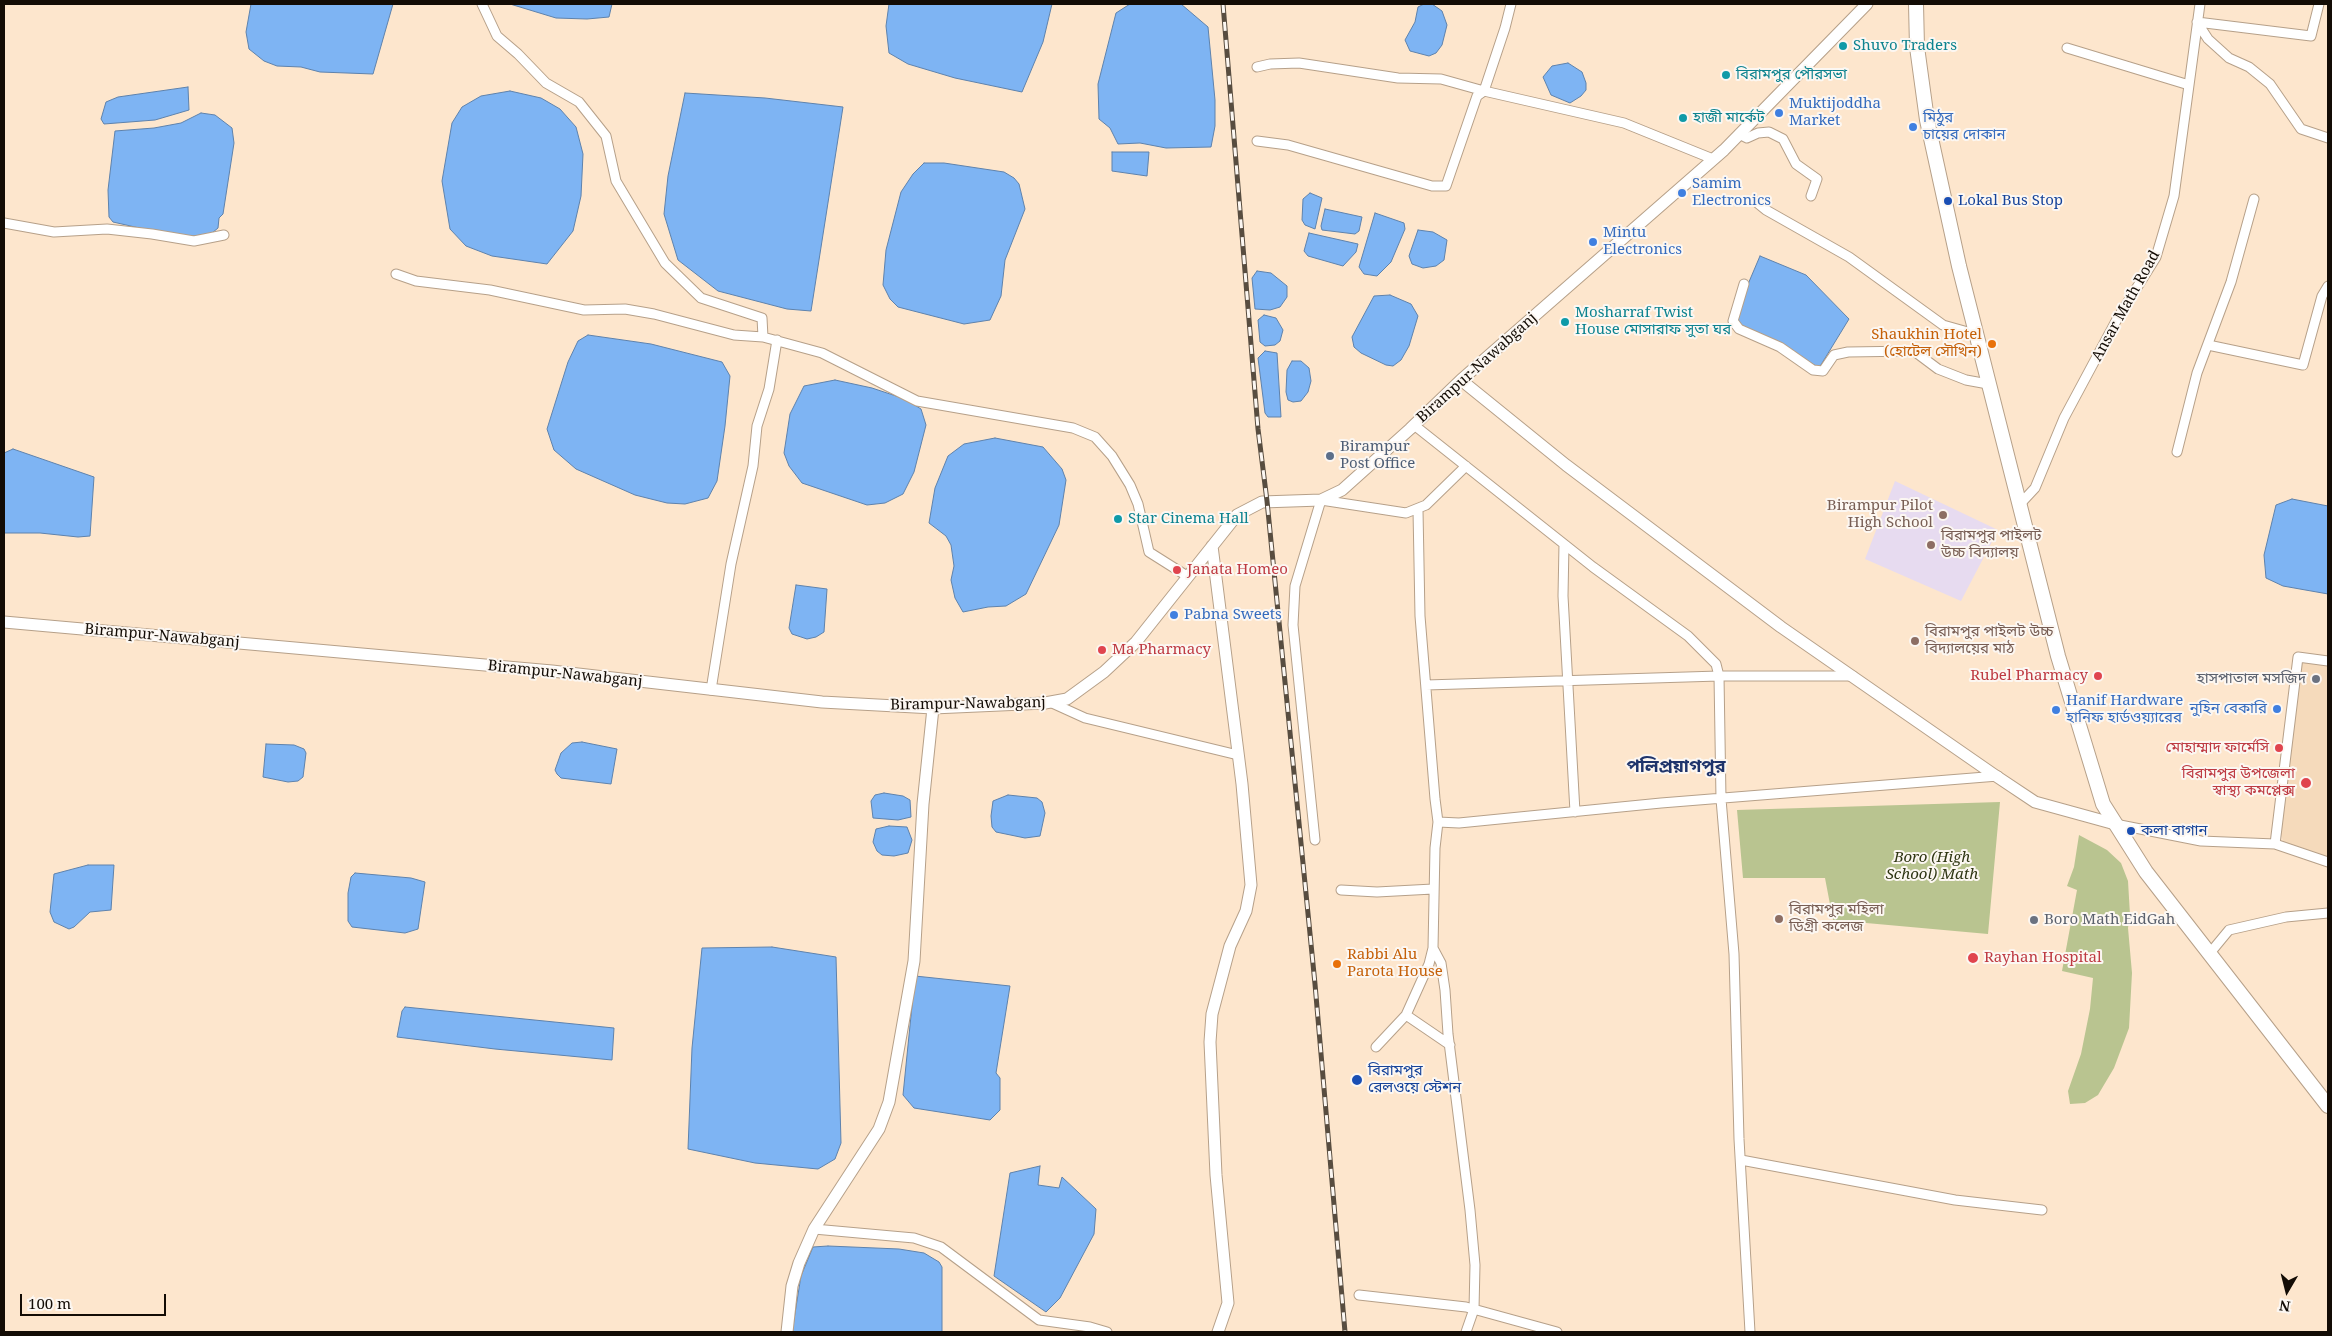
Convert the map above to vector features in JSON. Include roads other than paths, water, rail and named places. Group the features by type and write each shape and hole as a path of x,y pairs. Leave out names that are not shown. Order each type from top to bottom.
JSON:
{"main road":[{"path":"1916,4 1917,47 1929,127 1975,334 2021,503 2058,656 2080,732 2104,804 2146,872 2328,1106"}],"street":[{"path":"482,4 497,36 546,83 579,102 606,136 616,181 665,263 701,298 762,318 763,337"},
{"path":"1257,141 1288,145 1432,186 1446,186 1476,96 1484,91 1505,28 1510,4"},
{"name":"Birampur-Nawabganj","path":"4,622 552,671 822,702 932,708 1052,703 1067,699 1104,672 1136,642 1237,515 1250,506 1269,500 1320,500 1342,490 1461,380 1713,159 1867,4"},
{"name":"Ansar Math Road","path":"2021,503 2035,488 2064,418 2116,321 2156,257 2174,196 2200,4"},
{"path":"2197,22 2311,36 2319,4"},
{"path":"2197,22 2208,39 2229,58 2249,67 2270,84 2301,129 2328,138"},
{"path":"2067,48 2189,85"},
{"path":"1257,67 1270,64 1299,63 1398,78 1441,79 1484,91 1624,123 1713,159"},
{"path":"1739,134 1747,138 1758,133 1769,132 1783,139 1796,164 1816,179 1811,196"},
{"path":"2177,452 2197,373 2231,282 2254,199"},
{"path":"1755,201 1766,210 1849,257 1943,325 1975,334"},
{"path":"4,223 54,232 107,229 194,241 224,235"},
{"path":"396,274 416,281 490,290 584,310 625,309 654,314 734,335 777,340 822,353 917,401 1073,428 1095,437 1112,456 1130,485 1138,504 1149,552 1188,576"},
{"path":"1744,284 1733,321 1739,329 1780,347 1813,370 1823,370 1834,354 1914,351 1938,369 1966,380 1988,384"},
{"path":"2208,345 2303,365 2322,296 2328,286"},
{"path":"711,690 731,564 753,466 757,426 769,389 777,340"},
{"path":"1461,380 1566,466 1781,627 2035,802 2115,824 2202,841 2275,844 2328,862"},
{"path":"1414,425 1564,544 1688,636 1716,664 1719,676 1721,799 1734,954 1741,1160 1750,1332"},
{"path":"1315,840 1293,625 1295,586 1320,500 1406,513 1418,510 1466,466"},
{"path":"1376,1047 1406,1015 1429,964 1433,948 1433,889 1438,822 1420,616 1418,510"},
{"path":"1564,544 1563,596 1575,812"},
{"path":"1212,546 1238,756 1251,884 1246,911 1230,946 1212,1014 1210,1042 1216,1175 1228,1303 1218,1332"},
{"path":"2275,844 2298,657 2328,661"},
{"path":"1426,685 1719,676 1853,676"},
{"path":"1052,703 1085,718 1238,756"},
{"path":"787,1332 792,1286 799,1263 814,1229 879,1129 890,1102 914,961 923,804 932,708"},
{"path":"1438,822 1459,823 1998,776"},
{"path":"1341,890 1377,892 1433,889"},
{"path":"2210,953 2228,930 2270,920 2328,913"},
{"path":"1433,948 1441,963 1475,1265 1474,1309 1466,1332"},
{"path":"1406,1015 1450,1045"},
{"path":"1741,1160 1955,1200 2042,1210"},
{"path":"814,1229 914,1238 941,1247 1039,1320 1090,1327 1107,1332"},
{"path":"1360,1295 1474,1309 1557,1332"}],"water":[{"path":"251,4 393,4 373,74 320,72 301,67 277,66 264,61 249,49 246,32"},
{"path":"510,4 612,4 609,17 587,19 556,18"},
{"path":"889,4 1052,4 1043,42 1022,92 955,78 908,64 889,53 886,26"},
{"path":"1130,4 1181,4 1208,27 1215,100 1215,126 1211,147 1166,148 1140,143 1118,144 1110,128 1099,119 1098,84 1116,13"},
{"path":"1424,4 1432,4 1442,11 1447,25 1442,45 1436,53 1429,56 1410,51 1405,40 1415,22 1418,7"},
{"path":"1568,63 1582,72 1586,83 1586,90 1581,96 1570,103 1551,95 1543,77 1552,66"},
{"path":"188,87 189,110 155,120 104,124 101,119 106,102 118,97"},
{"path":"510,91 541,98 560,109 576,127 583,154 581,196 573,231 547,264 492,256 466,246 450,229 442,181 452,123 462,107 481,96"},
{"path":"685,93 765,98 843,107 811,311 787,309 718,291 678,260 664,214 668,176"},
{"path":"201,113 215,115 232,128 234,143 223,214 219,218 218,228 212,233 183,238 113,222 109,217 108,190 115,131 154,128 181,123"},
{"path":"1112,152 1149,152 1147,176 1112,171"},
{"path":"924,163 944,163 1004,172 1014,178 1019,184 1025,209 1005,260 1001,296 990,320 964,324 898,307 890,299 883,285 886,250 901,192 913,174"},
{"path":"1310,193 1322,198 1315,229 1305,225 1302,220 1303,199"},
{"path":"1325,209 1362,217 1359,231 1355,234 1322,230 1321,226"},
{"path":"1375,213 1404,223 1405,229 1391,262 1377,276 1364,274 1359,267"},
{"path":"1418,230 1433,232 1447,240 1444,260 1436,266 1423,268 1412,264 1409,256"},
{"path":"1309,233 1358,244 1356,252 1343,266 1308,256 1304,251"},
{"path":"1760,256 1806,275 1849,319 1819,368 1781,344 1737,324 1740,303"},
{"path":"1257,271 1271,273 1287,286 1287,297 1280,307 1270,310 1255,309 1252,278"},
{"path":"1390,295 1411,304 1418,316 1409,346 1401,360 1393,366 1386,365 1361,353 1354,347 1352,337 1374,296"},
{"path":"1264,315 1276,318 1283,330 1280,341 1275,345 1265,346 1260,342 1258,320"},
{"path":"588,335 651,344 722,362 730,376 725,426 717,481 708,498 685,504 667,503 635,495 576,469 554,450 547,429 568,362 578,341"},
{"path":"1265,351 1277,353 1281,417 1268,417 1265,413 1258,358"},
{"path":"1292,361 1301,361 1309,368 1311,381 1308,392 1301,401 1293,402 1288,400 1286,392 1287,370"},
{"path":"835,380 872,388 905,399 921,409 926,425 914,472 903,494 885,503 867,505 802,483 789,466 784,453 790,414 804,386"},
{"path":"995,438 1043,447 1062,469 1066,480 1059,525 1026,594 1006,606 963,612 955,598 951,580 954,566 951,545 946,536 929,523 935,488 948,456 964,444"},
{"path":"13,449 94,477 90,536 4,533 4,453"},
{"path":"2292,499 2328,506 2328,594 2283,586 2266,578 2264,555 2276,505"},
{"path":"796,585 827,589 824,632 816,637 807,639 792,634 789,628"},
{"path":"582,742 617,749 611,784 561,778 557,774 555,770 561,753 572,743"},
{"path":"266,744 294,745 304,749 306,753 303,777 298,781 288,782 263,777"},
{"path":"884,793 903,796 910,800 911,817 898,820 873,818 871,801 875,795"},
{"path":"1008,795 1037,798 1042,802 1045,813 1040,836 1025,838 996,832 992,827 993,801"},
{"path":"889,826 907,827 912,840 908,853 894,856 882,855 877,851 873,842 876,829"},
{"path":"88,865 114,865 111,910 90,912 74,927 69,929 54,922 50,912 54,874"},
{"path":"355,873 411,878 425,882 418,929 405,933 352,927 348,921 348,893 351,877"},
{"path":"772,947 836,957 841,1143 835,1159 818,1169 755,1163 688,1149 692,1048 702,948"},
{"path":"915,976 1010,986 996,1073 1000,1078 1000,1110 990,1120 914,1108 903,1095"},
{"path":"405,1007 614,1028 612,1060 495,1049 397,1037 402,1011"},
{"path":"1040,1166 1038,1185 1059,1188 1062,1177 1096,1209 1094,1234 1060,1298 1046,1312 994,1276 1010,1173"},
{"path":"813,1247 899,1249 924,1253 939,1262 942,1267 942,1332 792,1332 801,1276"}],"railway":[{"path":"1223,4 1258,429 1267,501 1315,984 1345,1332"}],"place":[{"name":"Shuvo Traders","path":"1843,46"},
{"name":"বিরামপুর পৌরসভা","path":"1726,75"},
{"name":"Muktijoddha Market","path":"1779,113"},
{"name":"হাজী মার্কেট","path":"1683,118"},
{"name":"মিঠুর চায়ের দোকান","path":"1913,127"},
{"name":"Samim Electronics","path":"1682,193"},
{"name":"Lokal Bus Stop","path":"1948,201"},
{"name":"Mintu Electronics","path":"1593,242"},
{"name":"Mosharraf Twist House মোসারাফ সুতা ঘর","path":"1565,322"},
{"name":"Shaukhin Hotel (হোটেল সৌখিন)","path":"1992,344"},
{"name":"Birampur Post Office","path":"1330,456"},
{"name":"Birampur Pilot High School","path":"1943,515"},
{"name":"Star Cinema Hall","path":"1118,519"},
{"name":"বিরামপুর পাইলট উচ্চ বিদ্যালয়","path":"1931,545"},
{"name":"Janata Homeo","path":"1177,570"},
{"name":"Pabna Sweets","path":"1174,615"},
{"name":"বিরামপুর পাইলট উচ্চ বিদ্যালয়ের মাঠ","path":"1915,641"},
{"name":"Ma Pharmacy","path":"1102,650"},
{"name":"Rubel Pharmacy","path":"2098,676"},
{"name":"হাসপাতাল মসজিদ","path":"2316,679"},
{"name":"নুহিন বেকারি","path":"2277,709"},
{"name":"Hanif Hardware হানিফ হার্ডওয়্যারের","path":"2056,710"},
{"name":"মোহাম্মাদ ফার্মেসি","path":"2279,748"},
{"name":"বিরামপুর উপজেলা স্বাস্থ্য কমপ্লেক্স","path":"2306,783"},
{"name":"কলা বাগান","path":"2131,831"},
{"name":"বিরামপুর মহিলা ডিগ্রী কলেজ","path":"1779,919"},
{"name":"Boro Math EidGah","path":"2034,920"},
{"name":"Rayhan Hospital","path":"1973,958"},
{"name":"Rabbi Alu Parota House","path":"1337,964"},
{"name":"বিরামপুর রেলওয়ে স্টেশন","path":"1357,1080"}],"district":[{"name":"পলিপ্রয়াগপুর","path":"1676,767"}],"park label":[{"name":"Boro (High School) Math","path":"1932,866"}]}
